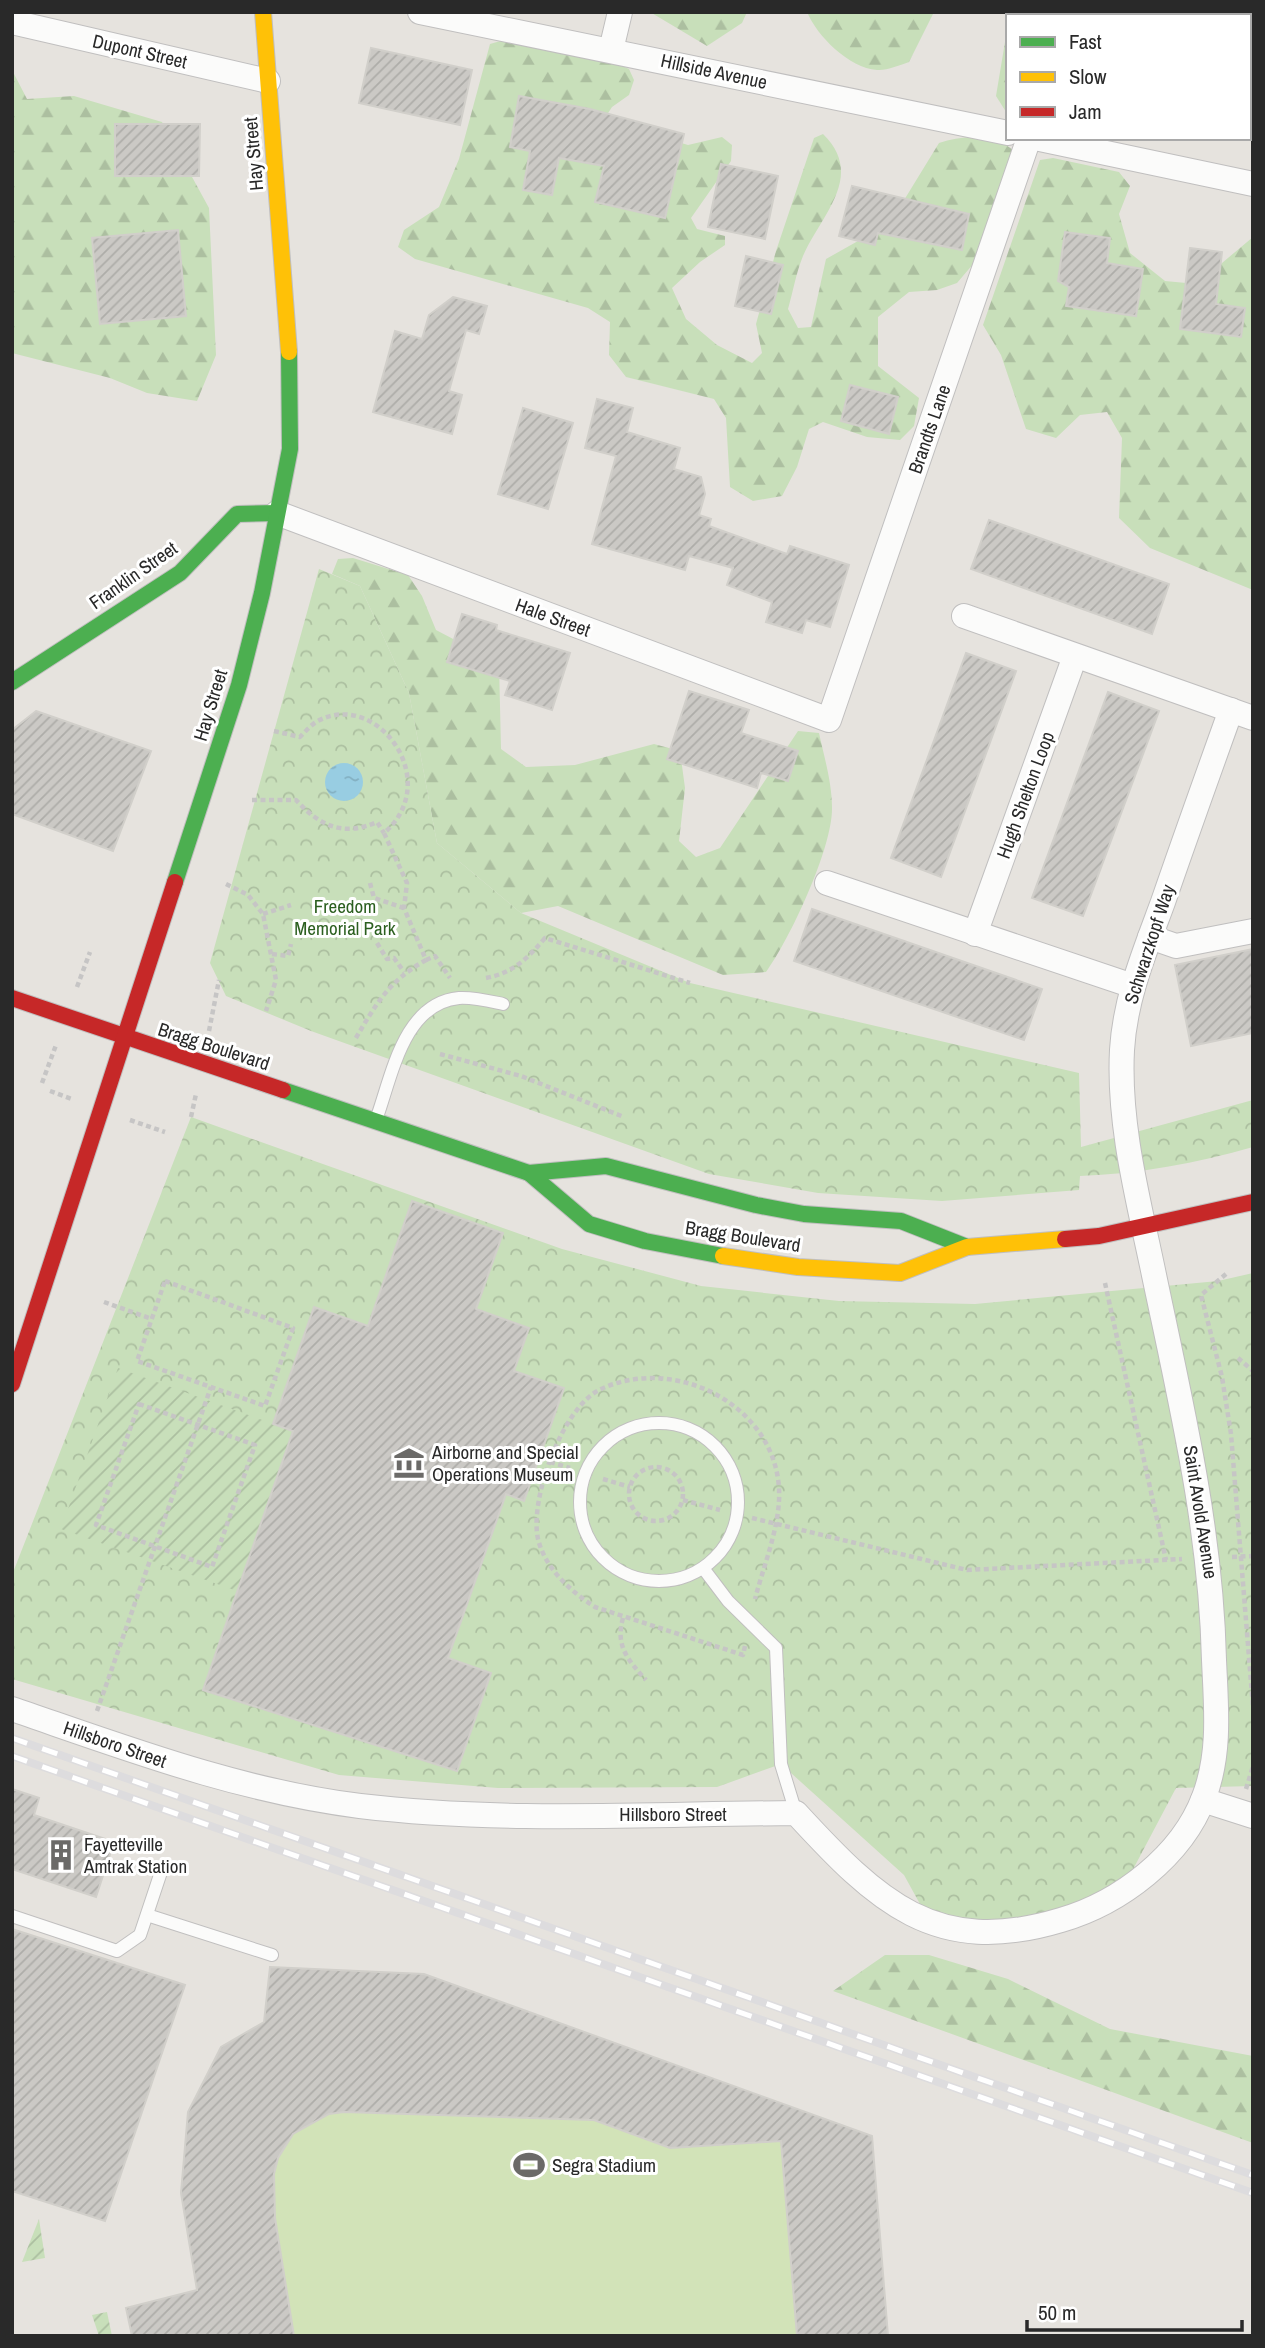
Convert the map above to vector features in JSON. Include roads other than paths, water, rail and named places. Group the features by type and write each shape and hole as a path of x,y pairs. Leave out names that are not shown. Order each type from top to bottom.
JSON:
{"main road":[{"name":"Hay Street","path":"12,1384 27,1323 125,1039 239,685 262,593 290,449 289,340 263,12"},
{"name":"Franklin Street","path":"12,681 180,573 237,514 277,513"},
{"name":"Bragg Boulevard","path":"12,998 125,1039 529,1173 589,1224 696,1252 798,1267 900,1273 967,1247 1063,1240 1144,1228 1253,1202"},
{"name":"Bragg Boulevard","path":"529,1173 606,1166 756,1205 804,1214 901,1221 967,1247"}],"street":[{"name":"Hillside Avenue","path":"420,12 1006,132"},
{"path":"611,50 620,12"},
{"name":"Dupont Street","path":"12,22 268,82"},
{"name":"Brandts Lane","path":"829,720 1028,140"},
{"path":"1044,140 1253,184"},
{"name":"Hale Street","path":"277,513 829,720"},
{"path":"964,616 1242,714"},
{"name":"Hugh Shelton Loop","path":"975,933 1075,656"},
{"name":"Schwarzkopf Way","path":"1144,1228 1130,1164 1122,1083 1122,1050 1133,985 1150,937 1242,714"},
{"path":"827,883 1133,985"},
{"path":"1150,937 1176,946 1253,931"},
{"name":"Saint Avold Avenue","path":"1144,1228 1187,1428 1209,1558 1216,1731 1213,1766 1203,1800"},
{"name":"Hillsboro Street","path":"12,1709 193,1770 299,1796 360,1806 533,1815 796,1813"},
{"path":"796,1813 847,1868 931,1924 967,1933 1001,1934 1083,1914 1120,1894 1163,1859 1203,1800 1253,1816"}],"lane":[{"path":"375,1122 401,1052 417,1019 444,1000 462,997 503,1003"},
{"path":"646,1424 680,1425 709,1440 721,1452 736,1482 737,1514 726,1545 704,1568 674,1581 640,1580 610,1565 588,1539 581,1515 580,1490 592,1459 616,1435 646,1424"},
{"path":"704,1568 728,1601 776,1648 781,1764 796,1813"},
{"path":"12,1916 117,1951 141,1935 162,1869"},
{"path":"147,1915 272,1955"}],"water":[{"path":"344,763 357,769 363,782 357,795 344,801 331,795 325,782 331,769"}],"railway":[{"path":"12,1738 1253,2175"},
{"path":"12,1756 1253,2193"}],"place":[{"name":"Airborne and Special Operations Museum","path":"409,1463"},
{"name":"Fayetteville Amtrak Station","path":"61,1855"},
{"name":"Segra Stadium","path":"529,2165"}],"park label":[{"name":"Freedom Memorial Park","path":"345,917"}]}
